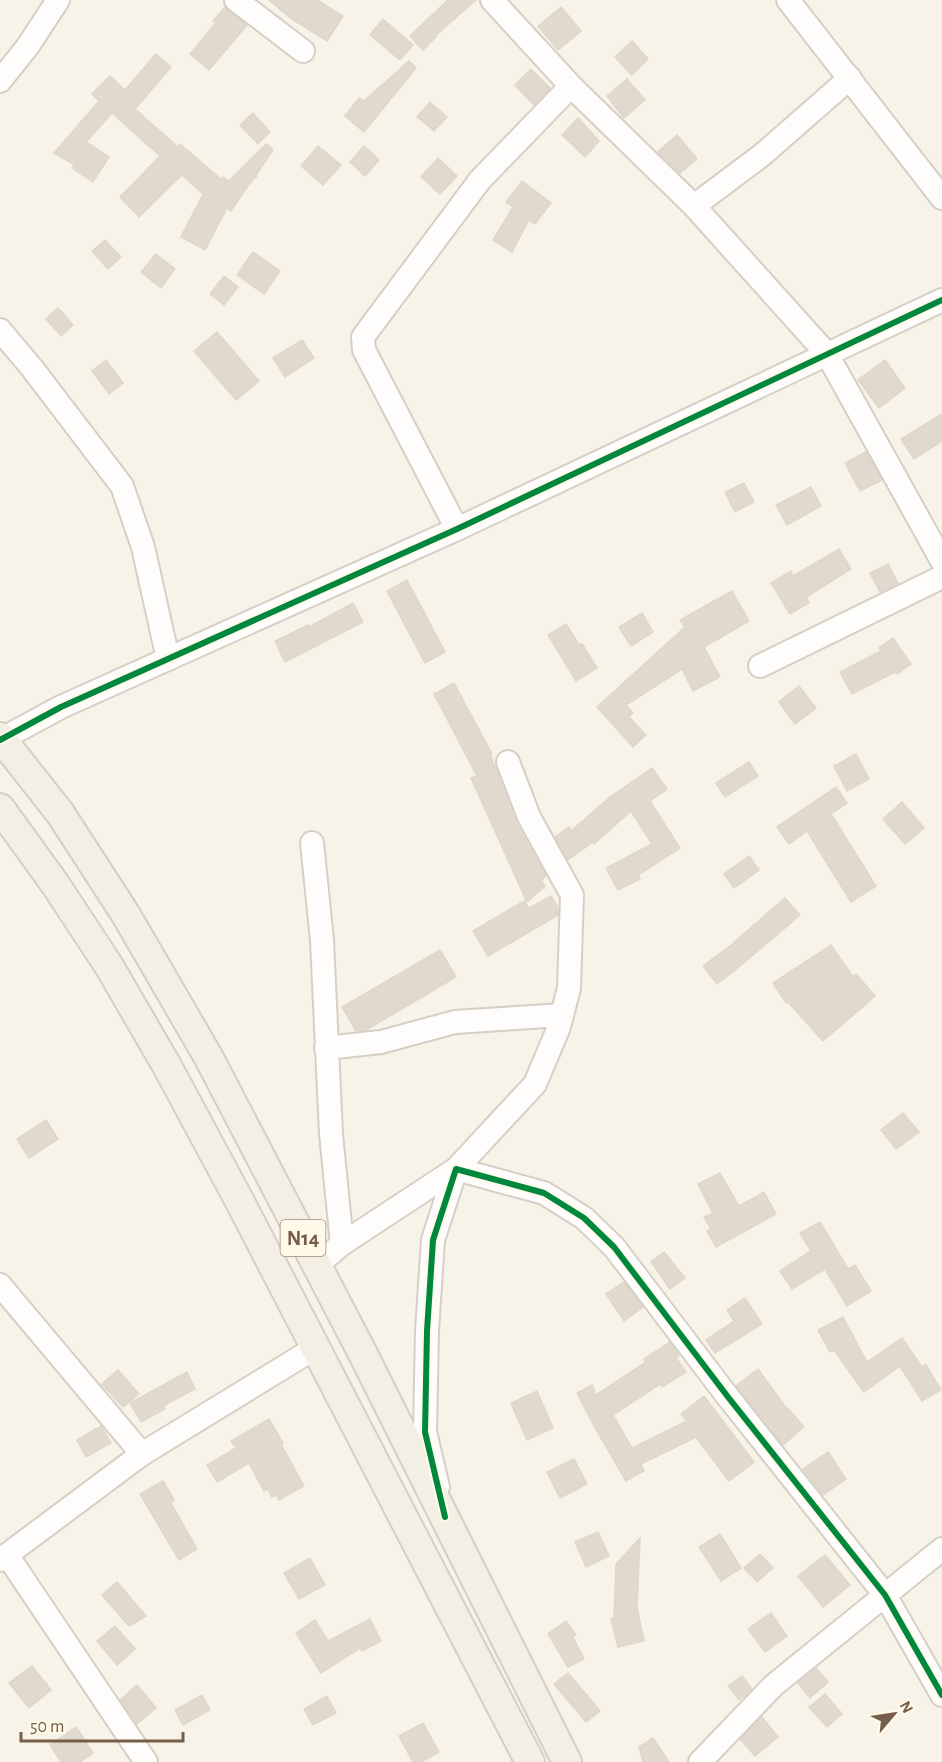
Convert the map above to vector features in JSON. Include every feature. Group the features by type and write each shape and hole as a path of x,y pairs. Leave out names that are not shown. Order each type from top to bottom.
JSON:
{"main road":[{"name":"N14","path":"0,739 60,813 126,915 209,1058 317,1265 567,1762"},
{"name":"N14","path":"0,808 55,884 109,966 167,1066 239,1200 530,1762"}],"street":[{"path":"0,81 28,46 58,0"},
{"path":"236,0 303,51"},
{"path":"492,0 572,86 694,206 827,354 942,561"},
{"path":"788,0 850,78 934,171 942,198"},
{"path":"694,206 762,155 850,78"},
{"path":"457,529 364,350 363,337 480,180 572,86"},
{"path":"0,739 61,707 457,529 942,300"},
{"path":"0,330 122,486 143,547 168,659"},
{"path":"760,666 942,577"},
{"path":"317,1265 342,1244 456,1169 535,1084 559,1027 569,988 572,895 530,817 508,762"},
{"path":"312,843 322,940 331,1134 342,1244"},
{"path":"326,1048 381,1042 455,1022 562,1015"},
{"path":"445,1517 425,1432 427,1331 433,1240 456,1169"},
{"path":"456,1169 544,1193 584,1218 614,1247 728,1397 885,1595 942,1695"},
{"path":"0,1285 142,1454"},
{"path":"146,1762 4,1558 142,1454 315,1348"},
{"path":"700,1762 774,1685 942,1549"}],"building":[{"path":"269,0 317,0 343,16 327,41 290,18"},
{"path":"448,0 476,0 435,36 423,50 410,36"},
{"path":"225,7 247,25 209,70 190,54 216,23 213,21"},
{"path":"561,7 581,31 558,50 538,26"},
{"path":"383,19 413,45 400,60 370,35"},
{"path":"632,41 648,59 632,75 615,57"},
{"path":"156,54 171,67 135,109 178,147 180,144 221,179 223,177 229,181 266,144 273,150 231,211 227,208 205,250 181,237 203,194 182,175 139,217 120,197 160,156 112,113 86,142 109,157 93,182 72,168 75,165 54,153 99,101 92,94 110,76 125,90"},
{"path":"409,61 416,68 364,132 345,116 359,98 364,101"},
{"path":"531,69 550,88 534,105 515,85"},
{"path":"627,79 645,100 624,118 607,96"},
{"path":"430,102 447,117 434,131 417,117"},
{"path":"253,113 270,132 258,144 240,125"},
{"path":"578,118 599,141 585,157 562,135"},
{"path":"677,135 697,159 680,173 658,152"},
{"path":"318,146 341,165 323,185 301,166"},
{"path":"364,146 379,160 365,176 350,162"},
{"path":"438,158 457,176 440,194 421,177"},
{"path":"522,181 551,203 535,224 529,220 512,252 493,240 513,207 506,202"},
{"path":"105,240 121,257 108,269 92,251"},
{"path":"253,252 280,271 264,294 237,275"},
{"path":"156,254 175,269 161,288 141,272"},
{"path":"224,276 238,287 224,305 210,294"},
{"path":"58,308 73,325 61,336 46,319"},
{"path":"217,332 259,381 236,400 194,351"},
{"path":"302,340 314,358 285,377 273,358"},
{"path":"106,360 123,383 109,394 92,371"},
{"path":"885,360 905,388 879,408 858,380"},
{"path":"942,414 942,441 914,459 901,439"},
{"path":"866,452 882,480 860,491 845,463"},
{"path":"744,483 754,502 735,512 725,492"},
{"path":"811,487 821,506 787,525 776,505"},
{"path":"839,549 851,569 806,597 809,603 790,614 771,583 791,571 793,576"},
{"path":"888,564 898,583 880,592 870,573"},
{"path":"407,580 445,652 425,663 387,591"},
{"path":"732,591 749,621 704,647 720,677 693,691 682,669 626,705 633,713 629,717 646,735 633,747 597,707 685,627 680,620"},
{"path":"353,603 363,622 285,662 275,641 308,625 309,627"},
{"path":"642,613 653,632 631,646 619,627"},
{"path":"566,624 597,668 576,681 548,635"},
{"path":"893,638 911,664 897,674 895,672 852,694 840,672 881,651 879,648"},
{"path":"454,683 492,754 490,754 517,824 546,876 541,880 545,886 527,902 471,778 477,776 434,694"},
{"path":"799,686 816,708 795,724 779,702"},
{"path":"856,754 869,779 847,791 834,766"},
{"path":"749,762 758,776 725,797 716,783"},
{"path":"652,768 667,789 650,801 680,848 638,875 640,879 618,890 606,868 652,844 631,811 594,844 593,842 568,860 555,837 569,827 571,831 610,797"},
{"path":"836,787 847,803 831,814 876,886 851,902 807,831 789,844 777,827"},
{"path":"902,802 924,828 905,844 883,819"},
{"path":"749,856 759,870 734,888 724,874"},
{"path":"551,896 558,908 558,915 488,956 473,931 524,901 529,908"},
{"path":"785,898 800,915 717,984 703,966 734,943"},
{"path":"831,945 853,977 856,974 875,996 823,1041 788,1002 786,1003 773,983"},
{"path":"440,950 456,977 366,1030 356,1031 342,1007"},
{"path":"903,1113 919,1132 896,1149 881,1130"},
{"path":"46,1120 58,1139 29,1158 17,1139"},
{"path":"720,1173 739,1206 764,1192 776,1214 716,1247 707,1231 711,1229 704,1217 713,1213 698,1184"},
{"path":"820,1222 848,1269 855,1265 871,1291 847,1306 825,1269 792,1289 780,1271 811,1251 800,1233"},
{"path":"664,1252 685,1278 670,1289 651,1262"},
{"path":"624,1282 643,1307 624,1321 606,1294"},
{"path":"745,1298 762,1324 715,1353 706,1340 734,1321 727,1310"},
{"path":"843,1317 867,1362 902,1338 922,1367 926,1365 941,1390 922,1401 900,1366 864,1392 834,1350 830,1352 818,1330"},
{"path":"670,1342 679,1356 676,1358 686,1372 662,1387 660,1384 613,1415 632,1448 687,1421 681,1414 704,1396 754,1462 729,1481 696,1437 641,1464 644,1471 626,1481 577,1393 592,1385 596,1395 646,1362 644,1359"},
{"path":"758,1369 787,1409 804,1427 783,1445 736,1386"},
{"path":"118,1370 139,1394 123,1407 102,1384"},
{"path":"187,1372 195,1389 163,1406 165,1409 141,1422 130,1403"},
{"path":"537,1391 553,1428 527,1440 511,1403"},
{"path":"269,1419 304,1486 279,1500 276,1495 272,1497 268,1489 264,1491 249,1463 217,1482 207,1465 236,1448 231,1441"},
{"path":"101,1426 111,1443 86,1457 77,1440"},
{"path":"828,1452 846,1479 823,1495 803,1469"},
{"path":"574,1459 587,1484 560,1498 547,1472"},
{"path":"163,1481 174,1500 171,1503 197,1549 179,1560 140,1494"},
{"path":"598,1532 609,1556 586,1567 575,1542"},
{"path":"720,1534 741,1568 721,1581 699,1547"},
{"path":"640,1538 637,1607 644,1641 618,1647 611,1619 614,1618 616,1564"},
{"path":"760,1554 773,1568 757,1582 744,1568"},
{"path":"825,1555 850,1585 823,1607 798,1576"},
{"path":"310,1558 325,1585 299,1599 284,1573"},
{"path":"117,1582 146,1616 129,1626 102,1595"},
{"path":"771,1613 787,1636 765,1652 748,1629"},
{"path":"370,1619 381,1641 362,1651 360,1648 321,1673 296,1633 315,1620 328,1641"},
{"path":"566,1621 576,1635 573,1637 584,1659 568,1667 548,1634"},
{"path":"115,1626 135,1649 117,1665 97,1641"},
{"path":"32,1666 51,1690 29,1708 9,1683"},
{"path":"816,1668 828,1682 810,1698 798,1683"},
{"path":"568,1673 600,1711 586,1722 554,1684"},
{"path":"742,1676 752,1689 739,1700 728,1686"},
{"path":"137,1685 156,1708 137,1724 120,1700"},
{"path":"825,1694 842,1714 827,1727 809,1707"},
{"path":"202,1695 210,1710 183,1725 175,1710"},
{"path":"327,1696 336,1713 313,1725 304,1709"},
{"path":"762,1717 778,1737 755,1756 740,1739"},
{"path":"423,1723 439,1752 421,1762 413,1762 399,1736"},
{"path":"76,1727 93,1753 80,1762 61,1762 50,1745"},
{"path":"653,1738 669,1762 643,1762 639,1747"}],"cycle path":[{"path":"0,740 61,707 457,529 942,300"},
{"path":"445,1517 425,1432 427,1331 433,1240 456,1169 544,1193 584,1218 614,1247 728,1397 885,1595 942,1695"}]}
